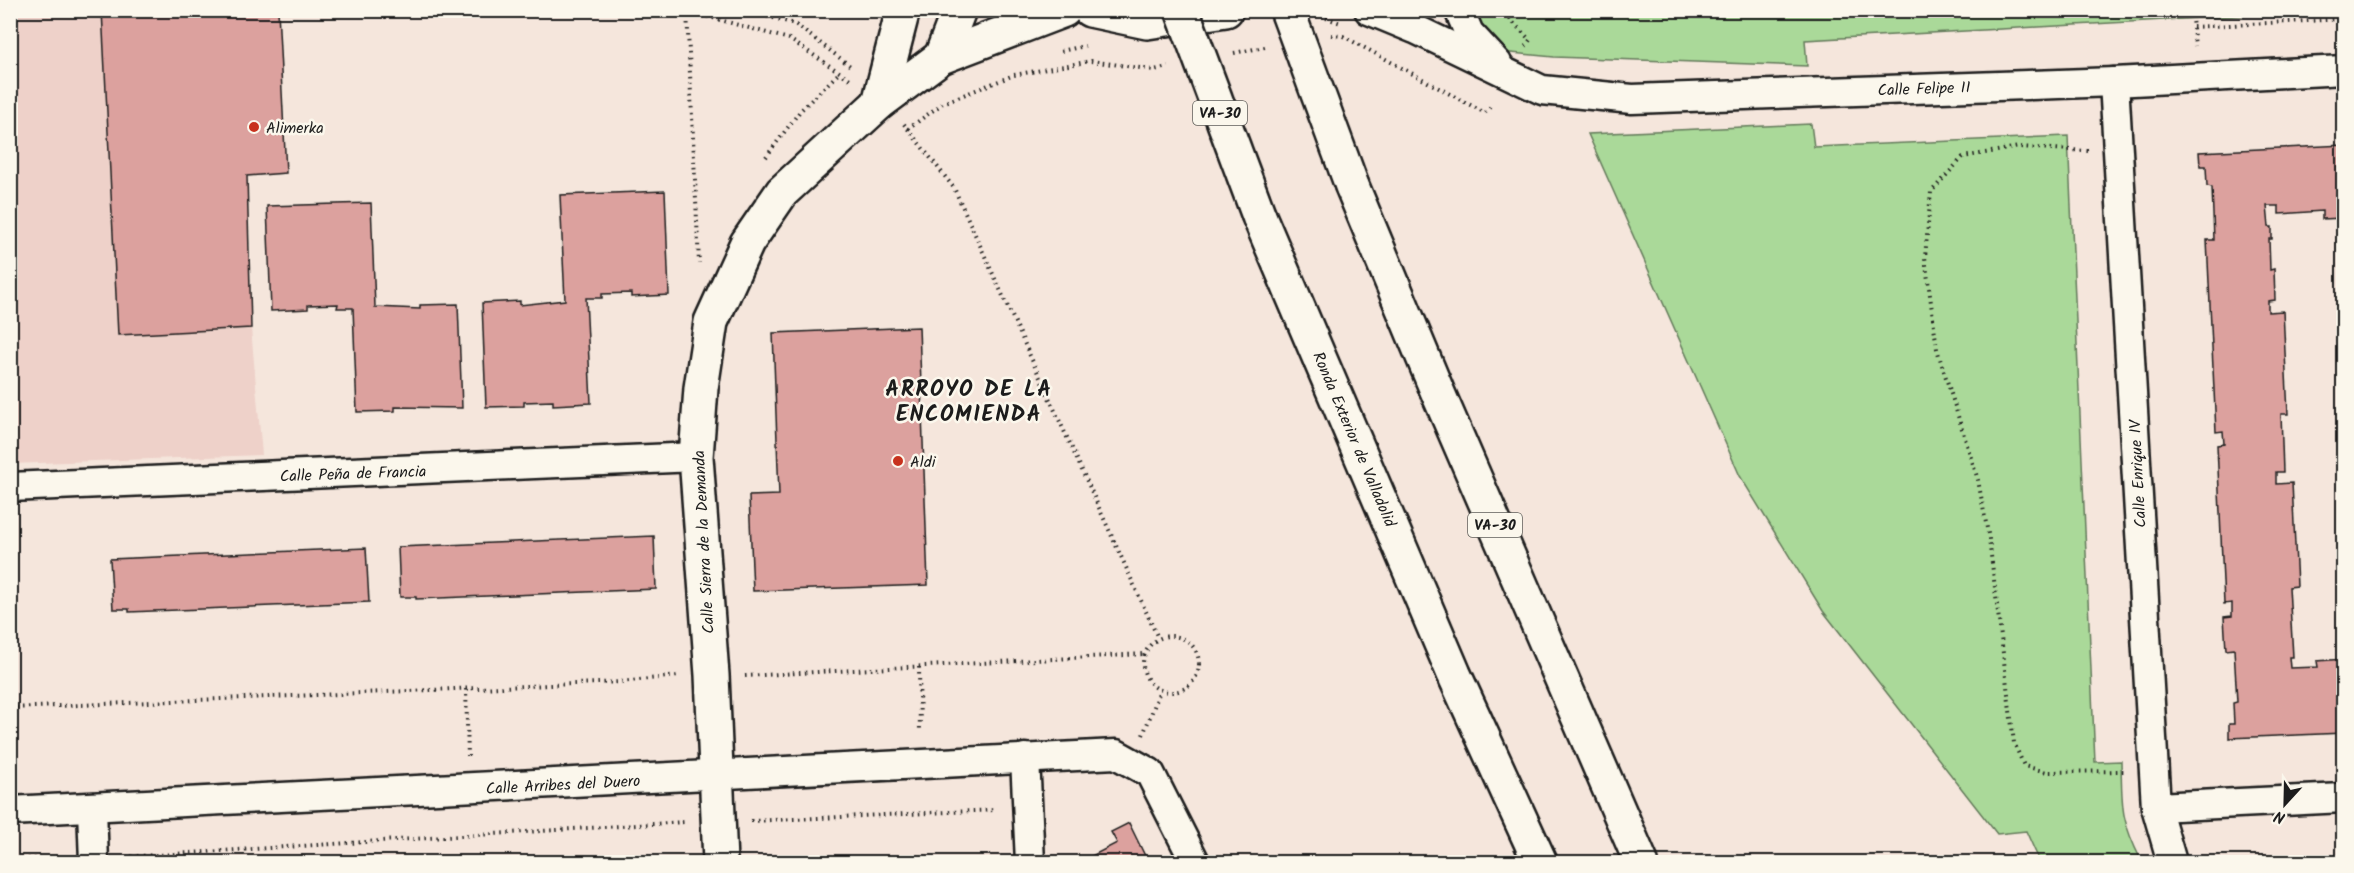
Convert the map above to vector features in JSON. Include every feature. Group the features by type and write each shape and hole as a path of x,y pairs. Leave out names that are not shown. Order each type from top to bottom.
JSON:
{"main road":[{"path":"890,112 903,10"},
{"path":"941,57 959,10"},
{"name":"Calle Sierra de la Demanda","path":"720,862 712,675 696,457 701,387 711,322 747,243 782,192 890,112 941,57 1064,10"},
{"path":"1090,10 1147,22 1226,10"},
{"name":"Ronda Exterior de Valladolid","path":"1182,10 1259,216 1454,674 1540,862"},
{"name":"VA-30","path":"1287,10 1352,186 1438,393 1641,862"}],"street":[{"name":"Calle Felipe II","path":"1369,10 1409,20 1509,75 1542,90 1632,99 2114,82 2343,70"},
{"name":"Calle Felipe II","path":"1459,10 1469,33 1509,75"},
{"name":"Calle Enrique IV","path":"2114,82 2154,771 2157,807 2172,862"},
{"name":"Calle Peña de Francia","path":"10,487 696,457"},
{"name":"Calle Arribes del Duero","path":"10,811 92,809 1025,758 1124,758"},
{"path":"1025,758 1030,862"},
{"path":"1124,758 1150,772 1195,862"},
{"path":"2157,807 2343,798"},
{"path":"92,809 94,861"}],"path":[{"path":"744,10 795,24 846,63"},
{"path":"1501,10 1530,40 1523,51"},
{"path":"699,270 686,11 789,39 840,72"},
{"path":"2193,27 2343,19"},
{"path":"890,112 954,188 1158,638"},
{"path":"2118,151 2019,147 1963,157 1930,192 1924,257 1937,349 1978,480 1989,539 2014,742 2024,766 2047,772 2154,771"},
{"path":"1176,636 1185,640 1198,654 1198,673 1187,688 1170,693 1160,691 1146,679 1142,662 1144,654 1158,638 1176,636"},
{"path":"10,708 620,682 712,675 747,676 1144,654"},
{"path":"919,667 920,764"},
{"path":"466,689 468,760"},
{"path":"1124,758 1160,691"},
{"path":"10,859 94,861 718,820 757,821 1028,808"}],"shaded area":[{"path":"10,11 102,11 118,335 251,328 262,455 11,464"}],"green space":[{"path":"2343,10 1805,40 1807,66 1554,57 1500,52 1470,11"},
{"path":"1811,124 1814,147 2068,136 2095,762 2121,761 2126,823 2141,860 2136,862 2040,862 2026,831 1997,834 1823,611 1740,476 1588,134"}],"building":[{"path":"102,10 278,10 286,173 247,176 251,328 118,335"},
{"path":"2344,145 2344,218 2322,219 2322,211 2279,214 2279,206 2267,206 2269,227 2272,227 2272,239 2269,239 2270,270 2274,269 2275,300 2268,301 2268,312 2283,311 2288,414 2281,414 2283,472 2276,472 2276,484 2292,483 2297,586 2289,587 2293,657 2289,657 2290,668 2318,667 2317,661 2344,659 2344,733 2229,738 2229,724 2234,724 2233,703 2237,702 2234,649 2226,650 2224,617 2232,616 2232,603 2224,604 2217,445 2224,444 2223,431 2216,432 2207,240 2214,240 2212,187 2207,186 2206,166 2200,166 2199,152"},
{"path":"665,191 669,295 631,297 631,293 602,294 602,298 586,298 591,403 553,405 553,401 524,402 524,406 486,407 482,303 520,301 520,305 565,300 560,195"},
{"path":"371,203 375,307 420,309 420,305 458,304 462,408 395,407 395,411 357,412 353,308 337,308 338,304 308,305 308,309 271,311 267,206"},
{"path":"919,327 928,585 753,591 749,496 779,495 773,333"},
{"path":"654,536 656,589 416,599 416,597 400,597 398,547"},
{"path":"366,548 369,602 129,612 129,609 113,609 110,559"},
{"path":"1129,823 1148,862 1088,862 1086,859 1117,843 1111,832"}],"place":[{"name":"Alimerka","path":"254,127"},
{"name":"Aldi","path":"898,461"}],"district":[{"name":"ARROYO DE LA ENCOMIENDA","path":"969,401"}]}
